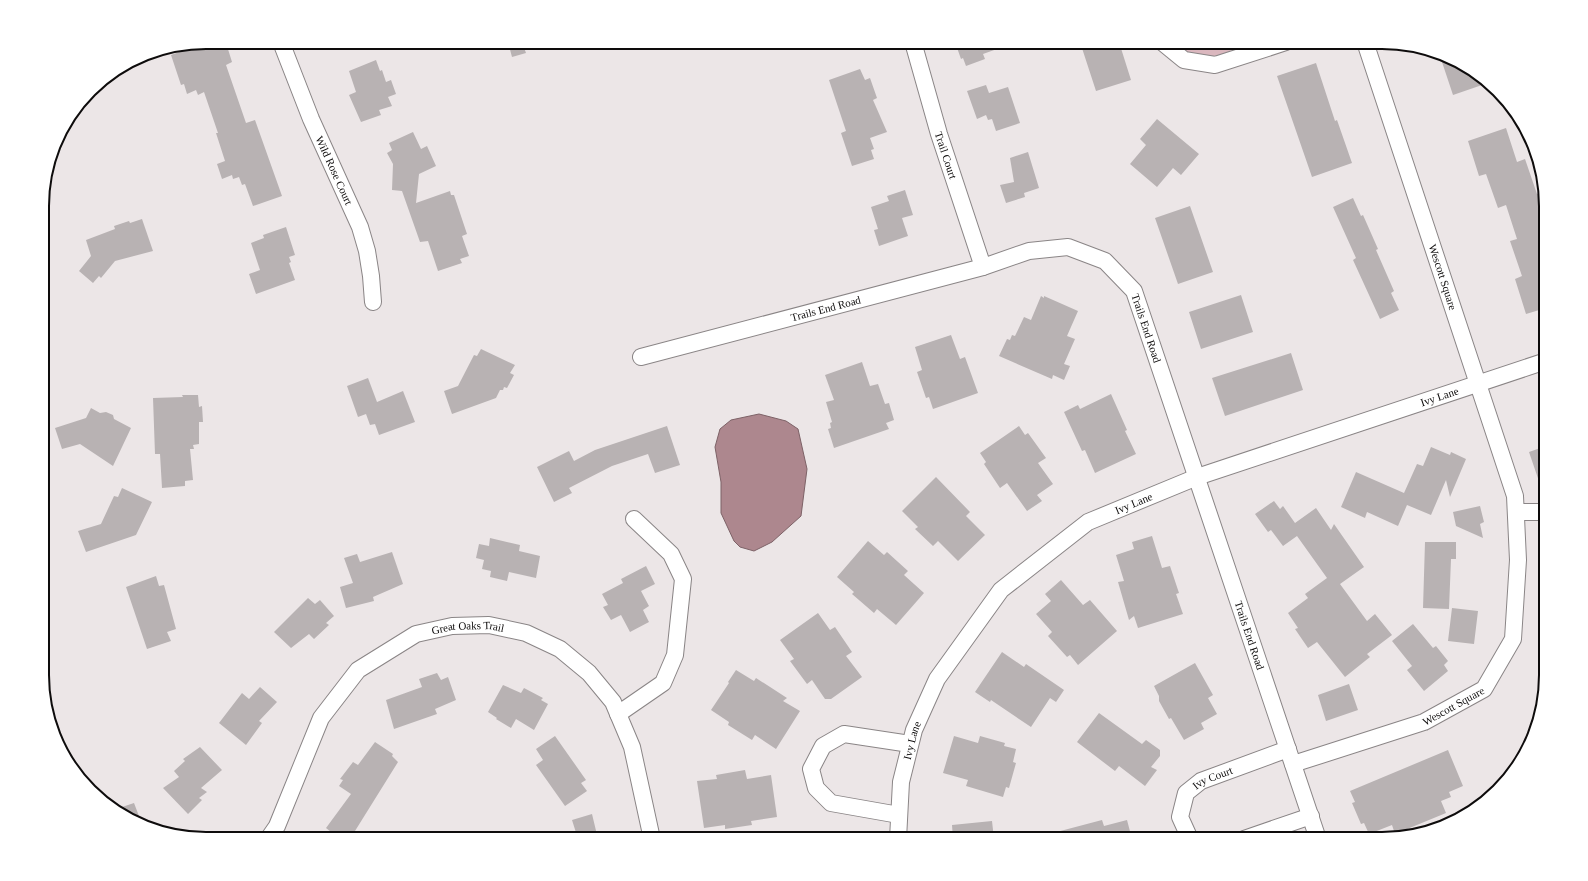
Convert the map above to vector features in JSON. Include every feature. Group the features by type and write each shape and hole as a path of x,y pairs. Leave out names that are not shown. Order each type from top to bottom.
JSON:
{"street":[{"name":"Wild Rose Court","path":"284,49 311,118 360,227 371,276 373,302"},
{"name":"Trail Court","path":"915,49 939,134 983,266"},
{"path":"1171,49 1184,60 1215,64 1263,49"},
{"name":"Wescott Square","path":"1293,764 1424,722 1484,689 1513,639 1518,560 1515,496 1367,49"},
{"name":"Trails End Road","path":"641,357 983,266 1030,251 1068,247 1105,261 1134,291 1316,832"},
{"name":"Ivy Lane","path":"898,832 901,782 910,744 914,730 937,679 1001,590 1088,522 1197,477 1539,363"},
{"path":"1516,512 1539,512"},
{"path":"618,714 663,683 675,655 683,579 671,554 634,519"},
{"name":"Great Oaks Trail","path":"273,832 277,826 321,718 358,670 416,634 452,626 489,625 526,633 560,649 588,673 613,702 632,747 650,832"},
{"path":"899,815 831,803 816,788 811,769 823,746 844,734 910,744"},
{"name":"Ivy Court","path":"1187,832 1180,817 1186,793 1201,781 1288,749"},
{"path":"1264,832 1311,816"}],"shaded area":[{"path":"1178,49 1230,49 1233,59 1215,65"},
{"path":"759,414 786,421 798,429 807,469 801,516 772,542 754,551 740,547 734,541 721,513 721,482 715,447 720,429 731,420"}],"building":[{"path":"195,49 228,49 232,62 226,65 246,123 255,120 282,196 253,206 245,184 242,185 239,177 233,179 232,175 222,179 217,164 225,161 216,133 218,133 204,92 198,95 196,90 187,94 184,84 181,85 171,55 182,51"},
{"path":"510,49 525,49 526,53 512,57"},
{"path":"957,49 997,49 983,54 985,59 966,66 963,58 961,59"},
{"path":"1082,49 1121,49 1131,80 1096,91"},
{"path":"376,60 380,71 382,70 386,82 391,80 396,94 388,97 392,106 379,110 381,115 361,122 349,95 356,92 349,71"},
{"path":"1442,61 1461,70 1482,85 1453,95"},
{"path":"1316,63 1335,121 1337,120 1352,163 1312,177 1277,76"},
{"path":"860,69 865,80 870,78 877,98 873,100 887,132 870,138 874,149 871,150 874,159 852,166 841,133 846,131 829,80"},
{"path":"986,85 989,93 1008,87 1020,123 996,131 992,119 988,120 986,115 977,119 967,91"},
{"path":"1157,119 1199,154 1181,175 1173,168 1157,187 1130,164 1146,145 1140,139"},
{"path":"1506,128 1517,162 1525,159 1537,194 1539,194 1539,195 1539,310 1526,314 1515,279 1522,276 1510,241 1517,239 1506,205 1498,208 1486,174 1479,176 1468,141"},
{"path":"413,132 421,149 427,146 436,166 419,174 416,203 450,191 451,195 454,195 467,234 462,236 469,256 460,259 462,263 438,271 428,241 420,242 402,191 392,190 393,164 387,153 392,150 389,143"},
{"path":"1028,152 1039,188 1024,193 1025,197 1006,203 1000,185 1014,182 1010,158"},
{"path":"905,190 913,215 902,218 908,236 879,246 874,230 878,229 871,207 889,201 887,196"},
{"path":"1353,198 1361,216 1363,215 1378,249 1376,250 1394,291 1391,293 1399,310 1380,319 1353,260 1356,258 1333,207"},
{"path":"1190,206 1213,272 1178,284 1155,218"},
{"path":"142,219 153,251 115,261 101,278 99,276 93,283 79,271 91,256 86,240 115,229 114,226 129,221 130,223"},
{"path":"286,227 295,255 289,257 291,262 289,263 295,280 256,294 249,274 260,270 251,243 264,238 263,235"},
{"path":"1241,295 1253,332 1201,349 1189,312"},
{"path":"1041,296 1078,311 1067,336 1075,339 1064,364 1070,366 1064,380 1053,375 1052,379 999,356 1007,339 1010,340 1012,335 1015,336 1024,317 1031,320"},
{"path":"951,335 960,359 965,357 978,393 933,409 929,397 926,398 917,372 922,370 915,347"},
{"path":"481,349 515,365 510,373 514,375 507,388 504,387 503,390 500,390 496,398 452,414 444,391 458,386 474,355 477,356"},
{"path":"1291,353 1303,390 1225,416 1212,378"},
{"path":"862,362 870,386 878,384 885,404 889,403 894,420 886,423 889,429 834,448 828,429 831,428 830,423 832,422 826,402 834,400 825,375"},
{"path":"368,378 377,402 403,391 415,422 379,435 375,424 370,425 366,414 358,417 347,386"},
{"path":"1111,394 1127,430 1125,431 1136,454 1095,473 1085,450 1082,451 1064,412 1078,405 1080,409"},
{"path":"182,395 198,395 199,407 202,406 203,422 199,422 199,444 193,445 194,449 190,449 193,480 185,481 185,486 162,488 160,454 155,454 153,398 183,397"},
{"path":"91,408 100,413 106,412 113,415 114,419 131,428 113,466 80,444 62,449 55,428 86,418"},
{"path":"667,426 680,465 655,473 648,454 612,466 569,488 572,493 554,502 537,467 569,451 574,461 595,450"},
{"path":"1019,426 1025,435 1028,433 1046,458 1038,463 1053,484 1037,495 1042,501 1027,511 1007,483 1000,488 984,464 986,462 980,453"},
{"path":"1431,447 1450,455 1451,452 1466,459 1450,497 1446,480 1431,515 1407,505 1398,526 1367,512 1365,518 1341,507 1356,472 1404,493 1417,464 1423,466"},
{"path":"1539,448 1539,481 1529,452"},
{"path":"936,477 970,512 966,516 985,535 958,561 938,541 933,546 915,529 918,527 902,511"},
{"path":"122,488 152,502 136,535 86,552 78,531 101,524 114,496 118,497"},
{"path":"1274,501 1280,509 1283,506 1295,523 1316,508 1331,530 1334,524 1364,567 1340,584 1367,621 1375,614 1392,635 1367,654 1370,657 1345,677 1317,642 1308,648 1295,629 1298,628 1288,613 1308,598 1305,594 1327,578 1297,536 1283,546 1271,530 1268,532 1255,514"},
{"path":"1480,506 1484,522 1480,524 1483,538 1456,526 1453,512"},
{"path":"1152,536 1162,568 1170,566 1179,593 1176,594 1183,614 1138,628 1134,616 1129,620 1118,582 1124,581 1116,555 1134,549 1132,542"},
{"path":"490,538 520,545 519,551 540,556 536,578 509,572 507,581 490,577 491,571 482,569 484,560 476,558 479,544 489,546"},
{"path":"868,541 884,555 887,552 908,571 904,575 924,593 896,625 877,609 874,613 852,594 854,592 837,577"},
{"path":"1425,542 1456,542 1456,559 1451,559 1449,609 1423,608"},
{"path":"392,552 403,584 373,597 374,601 346,608 340,587 353,583 344,558 357,554 360,562"},
{"path":"646,566 655,584 641,591 649,606 643,610 649,622 630,632 621,615 611,620 603,607 608,605 602,594 623,583 621,579"},
{"path":"156,576 159,586 164,585 176,629 167,632 171,641 147,649 126,587"},
{"path":"1061,580 1083,605 1090,600 1117,631 1078,665 1070,655 1067,657 1048,636 1052,632 1036,614 1051,601 1045,594"},
{"path":"308,598 315,604 320,600 334,616 326,623 329,625 314,639 309,634 291,648 274,632"},
{"path":"1452,608 1478,611 1474,644 1448,641"},
{"path":"818,613 830,630 835,627 852,652 846,656 862,677 831,699 825,699 812,680 807,684 790,661 794,659 780,640"},
{"path":"1413,624 1433,648 1436,646 1448,661 1444,665 1448,671 1424,691 1407,670 1412,666 1392,641"},
{"path":"1002,652 1024,667 1026,664 1064,690 1056,702 1050,698 1031,727 991,700 990,702 975,692"},
{"path":"1195,663 1213,695 1208,698 1217,714 1201,723 1204,729 1184,740 1171,718 1169,719 1159,701 1159,696 1154,686"},
{"path":"736,670 754,681 756,678 787,698 783,701 800,711 776,749 755,735 752,740 728,725 729,722 711,710"},
{"path":"437,673 441,680 448,677 456,700 435,709 437,714 394,729 386,700 422,687 419,679"},
{"path":"1349,684 1358,710 1326,721 1318,695"},
{"path":"503,685 521,693 524,688 543,698 541,700 548,704 534,730 516,719 511,728 488,712"},
{"path":"260,687 277,702 259,721 262,723 246,745 219,723 242,693 249,699"},
{"path":"1099,713 1142,744 1146,740 1160,750 1160,756 1151,767 1157,770 1145,786 1119,766 1115,771 1077,742"},
{"path":"555,736 586,780 581,783 587,791 565,806 536,765 543,760 536,749"},
{"path":"954,736 978,743 980,736 1005,743 1004,746 1016,749 1013,762 1016,763 1009,788 1006,787 1003,797 966,786 968,780 943,773"},
{"path":"375,742 393,754 392,756 398,762 354,832 331,832 326,828 351,794 339,786 343,780 340,779 353,762 358,765"},
{"path":"200,747 222,770 201,788 207,792 199,798 202,800 188,814 163,788 179,777 174,771 185,761 183,759"},
{"path":"1448,750 1463,786 1449,792 1451,797 1441,801 1446,813 1402,831 1394,832 1392,825 1374,832 1368,832 1364,823 1361,824 1352,803 1355,802 1350,791"},
{"path":"745,770 747,779 771,775 777,817 751,821 752,825 725,829 725,825 704,828 697,781 717,779 716,775"},
{"path":"134,803 139,817 136,816 121,807"},
{"path":"592,814 596,832 576,832 572,820"},
{"path":"1102,820 1104,826 1127,820 1130,832 1057,832"},
{"path":"992,821 993,832 952,832 952,825"}]}
